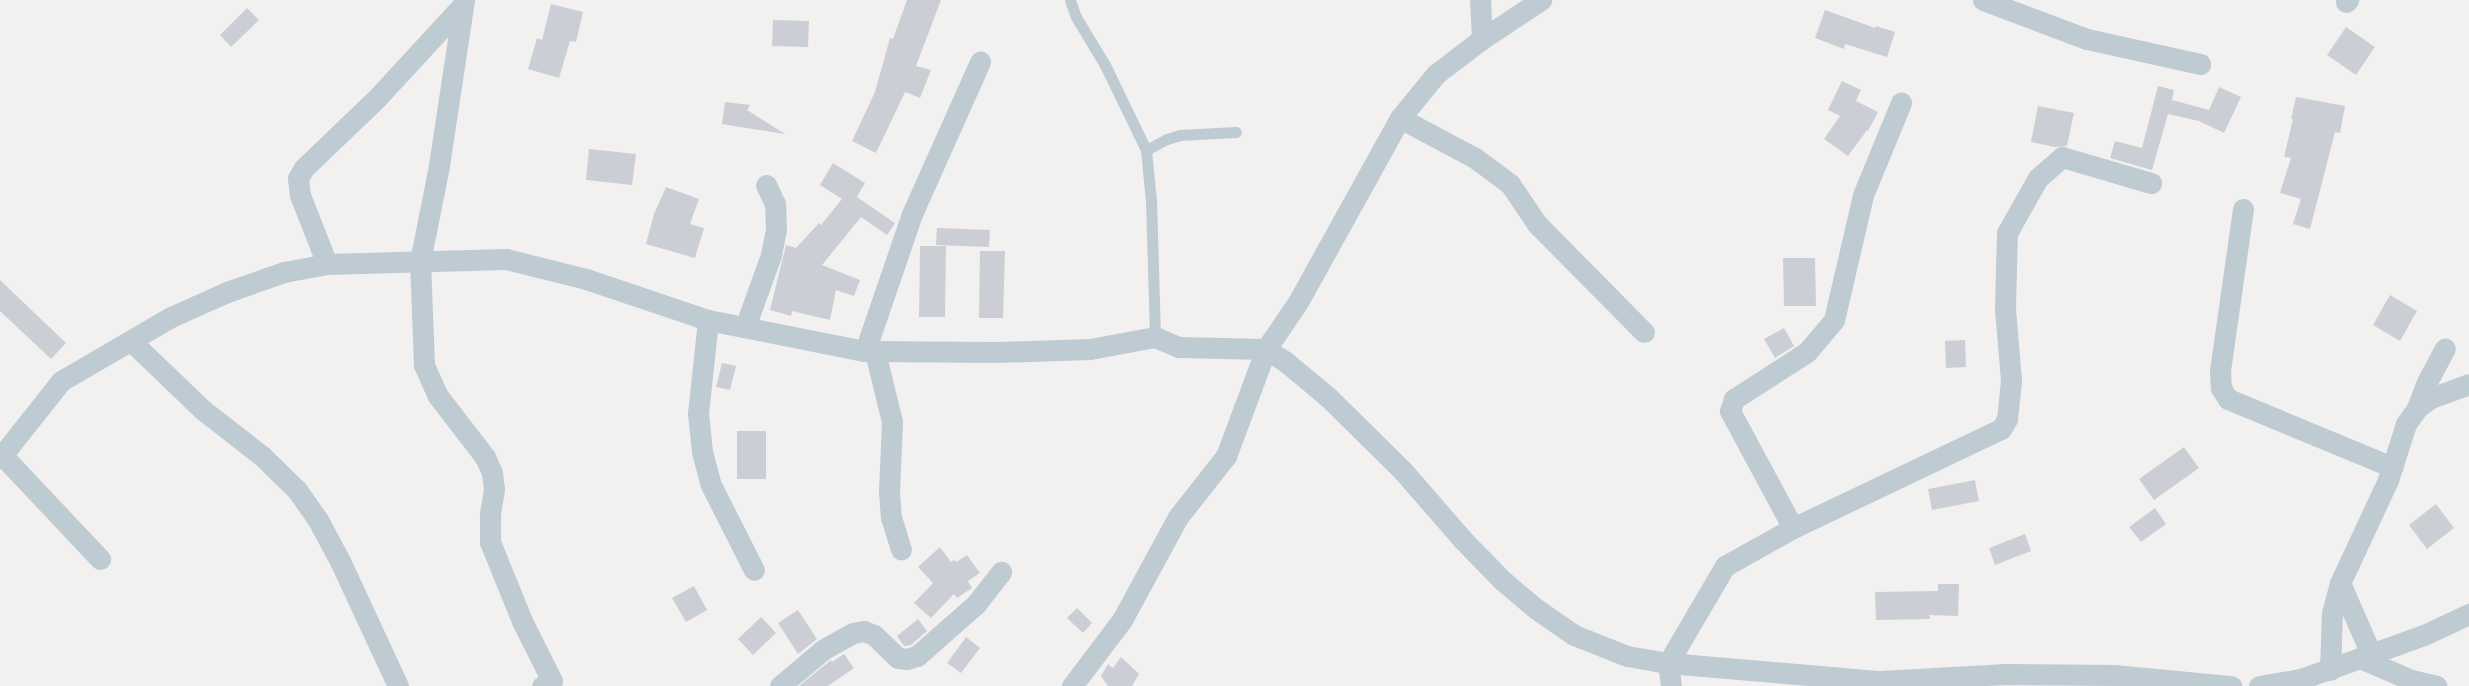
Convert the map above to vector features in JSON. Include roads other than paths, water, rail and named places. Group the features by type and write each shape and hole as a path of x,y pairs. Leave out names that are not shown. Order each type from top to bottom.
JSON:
{"street":[{"path":"1480,0 1482,40"},
{"path":"1072,686 1122,620 1178,517 1226,456 1266,349 1298,302 1400,118 1436,74 1541,0"},
{"path":"1983,0 2087,39 2200,64"},
{"path":"463,3 439,166 420,261 424,365 438,396 485,457 492,473 494,489 490,514 490,542 550,684"},
{"path":"327,264 300,195 298,178 304,168 377,98 463,3"},
{"path":"900,549 891,517 889,491 892,422 870,352 912,214 980,62"},
{"path":"1793,528 1730,411 1734,399 1808,352 1834,320 1863,196 1901,103"},
{"path":"1400,118 1475,158 1510,184 1537,224 1644,332"},
{"path":"1671,686 1668,663 1725,566 1793,528 2001,429 2007,419 2011,380 2005,308 2007,232 2038,178 2062,157 2151,183"},
{"path":"745,328 772,255 776,230 774,204 766,185"},
{"path":"2243,209 2220,371 2221,388 2228,399 2392,467"},
{"path":"100,559 1,456 61,381 170,317 227,292 284,272 327,264 506,259 586,279 708,320 870,352 1090,349 1155,337 1179,348 1266,349 1286,362 1329,398 1403,471 1463,540 1502,580 1535,608 1574,635 1627,656 1668,663 1882,684 2006,674 2114,676 2231,686"},
{"path":"708,320 698,413 702,452 711,485 754,570"},
{"path":"131,341 203,410 262,456 297,490 318,520 340,560 398,686"},
{"path":"2330,670 2332,613 2340,582 2392,467 2406,424 2417,408 2427,382 2446,348"},
{"path":"2417,408 2432,398 2469,384"},
{"path":"780,686 824,649 853,633 864,631 874,635 898,658 907,659 917,656 976,604 1001,572"},
{"path":"2340,582 2366,656 2411,680 2436,686"},
{"path":"2259,686 2301,679 2330,670 2424,635 2469,614"}],"lane":[{"path":"1070,0 1076,17 1105,65 1146,150 1151,201 1155,337"},
{"path":"1146,150 1167,139 1180,135 1236,132"}]}
